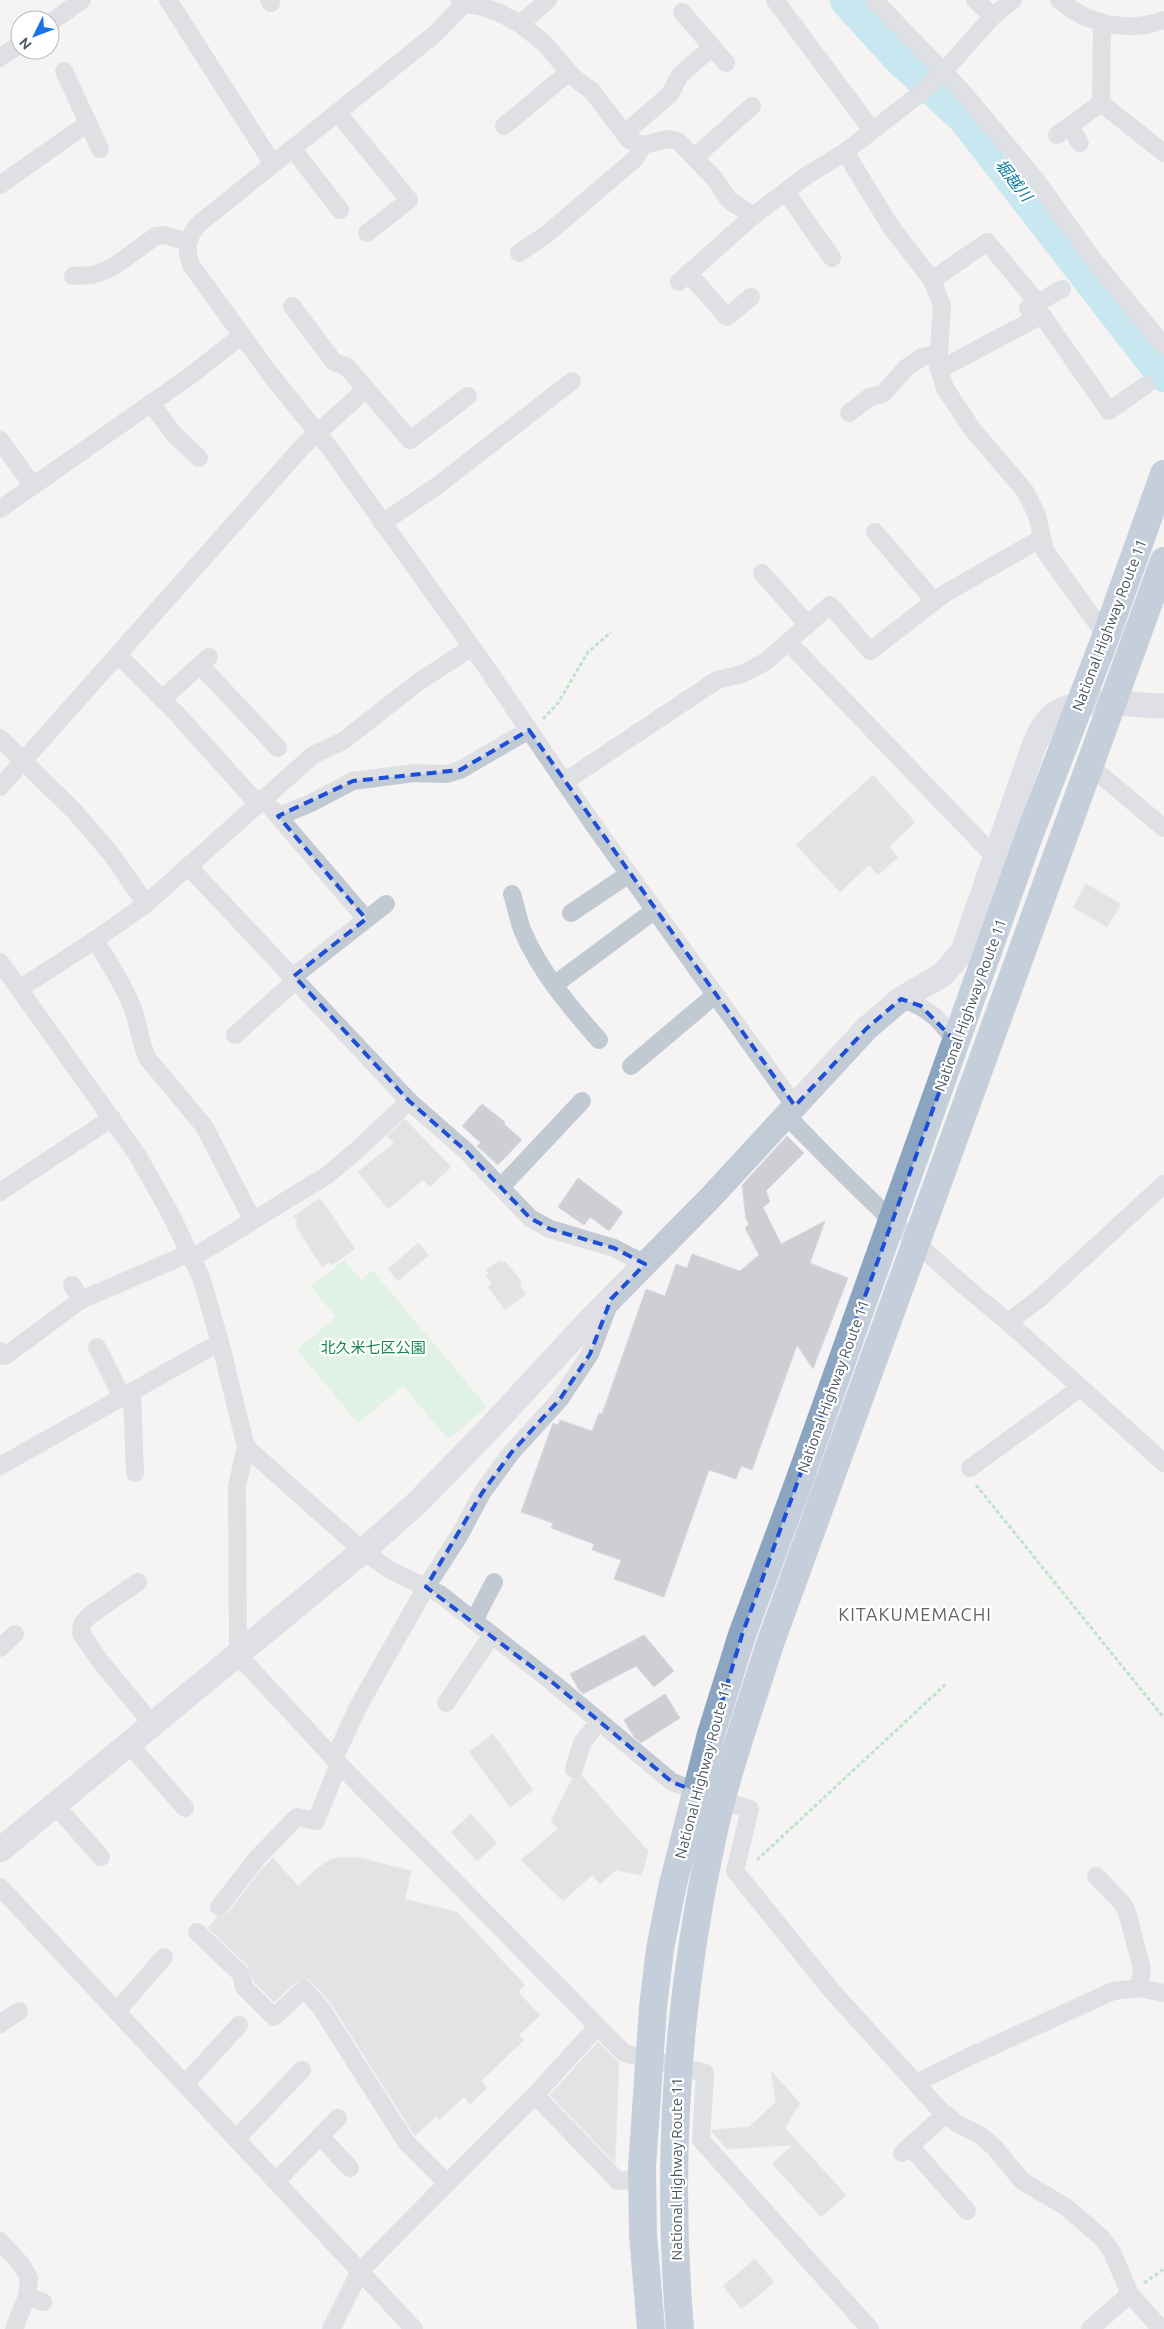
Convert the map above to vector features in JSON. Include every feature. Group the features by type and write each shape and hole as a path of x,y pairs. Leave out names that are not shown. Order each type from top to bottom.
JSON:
{"highway":[{"name":"National Highway Route 11","path":"651,2329 643,2234 643,2179 648,2061 662,1940 695,1791 742,1635 957,1043 1029,836 1106,636 1164,474"},
{"name":"National Highway Route 11","path":"680,2329 673,2233 677,2068 689,1958 711,1842 722,1801 770,1644 1164,561"}],"street":[{"path":"60,16 82,0"},
{"path":"168,0 273,164"},
{"path":"520,24 548,0"},
{"path":"775,0 785,26 872,130"},
{"path":"874,0 1036,180 1092,258 1164,346"},
{"path":"975,0 993,16"},
{"path":"751,297 727,317 684,277 753,216 806,176 845,152 922,92 942,74 993,16 1013,0"},
{"path":"1059,0 1067,7 1089,19 1102,22 1129,27 1146,26 1164,20"},
{"path":"753,216 729,200 695,157 678,141 668,139 643,145 629,140 592,90 569,72 544,43 520,24 494,11 462,2 435,34 200,222 191,231 187,254 191,265 241,336 317,432 472,647 564,782 715,995 791,1111 847,1179 892,1222 972,1293 1008,1322 1164,1464"},
{"path":"682,12 726,63"},
{"path":"1101,103 1102,22"},
{"path":"624,134 670,94 680,75 712,47"},
{"path":"64,71 100,149"},
{"path":"504,126 569,72"},
{"path":"1080,143 1063,131 1101,103"},
{"path":"1101,103 1164,153"},
{"path":"695,157 752,106"},
{"path":"337,112 408,200 367,233"},
{"path":"0,185 88,123"},
{"path":"519,253 547,234 635,159 643,145"},
{"path":"292,148 340,210"},
{"path":"845,152 890,227 932,280 942,306 939,362 945,388 972,429 1025,492 1037,515 1045,551 1106,636"},
{"path":"786,192 832,258"},
{"path":"74,276 92,275 113,267 156,236 165,234 188,242"},
{"path":"932,280 988,242 1038,303"},
{"path":"1021,312 1062,289"},
{"path":"292,306 334,362 347,367 410,440 468,396"},
{"path":"849,413 870,397 883,394 906,368 922,357 939,362 1042,315 1109,411 1146,385"},
{"path":"0,509 151,403 241,336"},
{"path":"382,523 437,486 572,380"},
{"path":"0,787 210,549 317,432 366,389"},
{"path":"151,403 173,433 199,458"},
{"path":"0,440 33,486"},
{"path":"875,532 934,601"},
{"path":"564,782 717,680 742,674 765,662 830,605 870,651 934,601 996,563 1042,538"},
{"path":"762,573 808,625"},
{"path":"788,642 995,858"},
{"path":"19,989 95,940 146,904 313,755 344,741 417,683 472,647"},
{"path":"118,655 278,816 366,919"},
{"path":"162,699 204,661 278,748"},
{"path":"0,1850 363,1551 418,1502 791,1111 867,1028 901,999 942,975 963,951 1034,745 1043,726 1053,715 1079,703 1164,706"},
{"path":"278,816 309,804 353,781 414,772 447,774 460,770 529,730"},
{"path":"0,738 74,812 112,855 146,904"},
{"path":"1090,766 1164,828"},
{"path":"188,866 409,1101 466,1152 530,1218 543,1225 614,1248 645,1264"},
{"path":"571,913 629,874"},
{"path":"512,894 522,931 554,986 599,1040"},
{"path":"234,1035 295,978 386,904"},
{"path":"554,986 654,910"},
{"path":"95,940 131,1003 138,1023 143,1049 148,1059 204,1126 254,1221"},
{"path":"0,962 138,1156 201,1277 220,1342 246,1447 237,1486 238,1655 336,1761 624,2053 648,2061 704,2073 701,2140 870,2329"},
{"path":"631,1066 715,995"},
{"path":"901,999 921,1006 944,1026 957,1043"},
{"path":"0,1351 5,1356 76,1293 191,1256 254,1221 326,1176 409,1101"},
{"path":"501,1187 582,1101"},
{"path":"0,1192 112,1118"},
{"path":"1008,1322 1040,1298 1164,1184"},
{"path":"219,1907 258,1857 297,1817 316,1821 336,1761 358,1707 426,1587 460,1536 482,1494 511,1453 560,1399 590,1354 611,1299"},
{"path":"0,1466 220,1342"},
{"path":"97,1347 127,1394 135,1473"},
{"path":"970,1468 1080,1388"},
{"path":"246,1447 363,1551 390,1570 440,1594 672,1782 722,1801 750,1809 735,1871 832,1991 946,2114 958,2124 980,2135 996,2148 1022,2181 1066,2207 1101,2237 1112,2252 1130,2294 1161,2329"},
{"path":"138,1582 89,1616 82,1624 81,1633 100,1661 153,1725"},
{"path":"474,1621 494,1582"},
{"path":"0,1648 15,1634"},
{"path":"446,1702 492,1635"},
{"path":"574,1769 582,1743 599,1721"},
{"path":"129,1744 185,1808"},
{"path":"54,1805 101,1857"},
{"path":"1096,1876 1123,1904 1127,1912 1142,1969 1139,1988"},
{"path":"0,1887 414,2329"},
{"path":"197,1932 241,1974 244,1987 274,2018 304,1989 321,2008 406,2142 447,2183"},
{"path":"116,2011 164,1957"},
{"path":"916,2083 1113,1991 1139,1988 1164,1993"},
{"path":"0,2024 19,2011"},
{"path":"185,2084 239,2025"},
{"path":"330,2329 360,2272 534,2095 597,2027"},
{"path":"236,2139 302,2070"},
{"path":"534,2095 618,2180 643,2179"},
{"path":"946,2114 906,2150 967,2211"},
{"path":"276,2181 338,2118"},
{"path":"320,2136 350,2168"},
{"path":"0,2241 21,2264 29,2278 35,2299 14,2329"},
{"path":"1090,2329 1130,2294"}],"path":[{"path":"529,730 550,714 588,652 611,632"},
{"path":"970,1468 965,1472 1164,1718"},
{"path":"740,1876 947,1683"}],"highlighted area":[{"path":"529,730 795,1106 867,1028 901,999 921,1006 957,1043 742,1635 695,1791 672,1782 552,1682 426,1587 482,1493 511,1453 560,1399 590,1354 611,1299 645,1264 614,1248 550,1229 530,1218 466,1151 409,1101 294,976 366,919 278,816 353,781 460,770"}],"green space":[{"name":"北久米七区公園","path":"344,1260 361,1280 372,1270 487,1407 448,1439 403,1386 358,1423 297,1350 336,1317 311,1287"}],"building":[{"path":"873,775 915,822 889,847 898,857 878,875 869,865 840,892 796,845"},
{"path":"1086,884 1121,904 1107,927 1073,907"},
{"path":"482,1104 505,1122 504,1124 522,1140 498,1165 477,1146 481,1143 462,1126"},
{"path":"405,1119 451,1167 430,1187 423,1180 388,1209 358,1172 394,1143 387,1136"},
{"path":"787,1136 804,1153 766,1191 770,1202 763,1207 781,1244 825,1221 810,1263 848,1278 813,1369 797,1345 752,1470 741,1466 736,1479 709,1470 664,1597 614,1579 621,1560 592,1550 594,1544 551,1528 553,1523 521,1512 553,1423 558,1425 560,1420 592,1431 599,1413 602,1414 646,1289 665,1296 676,1264 687,1268 692,1254 740,1271 759,1255 745,1228 749,1224 746,1219 742,1185"},
{"path":"578,1178 623,1212 609,1231 590,1217 584,1225 558,1207"},
{"path":"320,1198 355,1249 332,1265 329,1262 322,1267 295,1224 298,1222 294,1216"},
{"path":"418,1243 429,1255 398,1281 388,1269"},
{"path":"500,1260 502,1263 505,1261 522,1282 519,1285 526,1294 505,1310 488,1287 492,1283 486,1276 489,1273 486,1270"},
{"path":"644,1635 674,1671 654,1687 636,1666 583,1694 579,1690 570,1674"},
{"path":"665,1694 680,1718 641,1743 634,1737 624,1720"},
{"path":"493,1734 533,1790 510,1807 469,1752"},
{"path":"582,1776 648,1851 642,1875 616,1870 600,1884 592,1875 563,1901 521,1860 558,1829 551,1821 572,1779"},
{"path":"471,1814 497,1843 477,1861 451,1832"},
{"path":"340,1857 360,1858 411,1871 405,1899 457,1912 525,1985 518,1992 540,2015 519,2035 524,2040 481,2081 487,2088 470,2104 464,2097 439,2120 436,2116 415,2136 330,2002 312,1982 307,1979 297,1981 274,2002 254,1982 248,1966 208,1928 217,1917 227,1914 262,1869 273,1858 298,1886 329,1860"},
{"path":"598,2042 619,2063 615,2163 550,2095"},
{"path":"771,2071 800,2103 785,2128 846,2195 821,2217 772,2164 793,2145 727,2149 712,2132 712,2130 749,2127 776,2102"},
{"path":"755,2259 774,2282 742,2309 723,2286"}],"waterway":[{"name":"堀越川","path":"848,0 901,58 966,118 1164,374"}],"district":[{"name":"KITAKUMEMACHI","path":"915,1614"}]}
